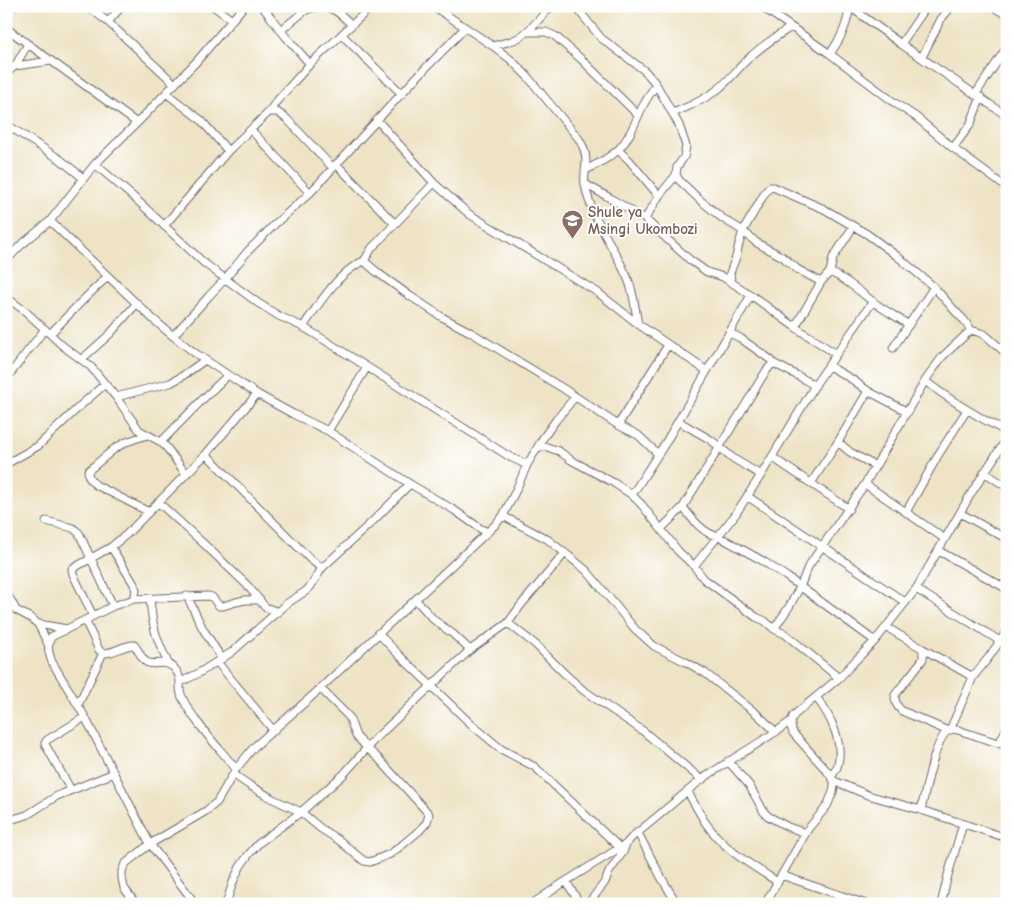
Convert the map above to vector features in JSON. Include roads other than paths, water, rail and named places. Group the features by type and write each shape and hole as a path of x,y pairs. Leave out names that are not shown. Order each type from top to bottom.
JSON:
{"street":[{"path":"87,6 108,22 175,84"},
{"path":"108,22 122,6"},
{"path":"213,6 232,20"},
{"path":"6,261 20,246 50,221 95,164 213,44 244,6"},
{"path":"262,6 310,64"},
{"path":"281,30 306,10 319,6 337,11 352,26"},
{"path":"164,226 228,152 269,112 310,64 372,6"},
{"path":"432,6 510,59 527,76 585,148 585,184 594,214 628,280 632,290 638,324"},
{"path":"493,46 518,38 527,32 542,14 552,6"},
{"path":"576,6 601,38 645,71 656,84 679,125 686,146 686,152 677,167 676,175 659,196 645,219"},
{"path":"761,6 916,117 953,148 1007,188"},
{"path":"830,54 844,30 849,6"},
{"path":"849,6 1007,116"},
{"path":"901,44 927,6"},
{"path":"922,57 941,18 952,6"},
{"path":"993,6 1007,14"},
{"path":"673,113 698,102 716,91 760,48 791,27"},
{"path":"6,28 137,123"},
{"path":"173,336 225,280 248,251 310,193 465,28"},
{"path":"527,32 546,32 555,36 638,115"},
{"path":"342,35 402,94"},
{"path":"6,74 15,66 28,44"},
{"path":"953,148 970,126 978,96 1006,51"},
{"path":"15,66 51,62"},
{"path":"586,170 618,150 656,84"},
{"path":"166,93 201,120 228,152"},
{"path":"269,112 277,112 288,119 334,166 396,224"},
{"path":"377,120 434,183 469,214 597,292 638,324 707,371"},
{"path":"6,124 61,160 83,178"},
{"path":"251,130 310,193"},
{"path":"618,150 629,160 659,196"},
{"path":"95,164 139,202 204,264 258,303 279,316 303,327 510,457 527,465"},
{"path":"676,175 700,200 722,218 757,243 783,257 797,269 820,282"},
{"path":"303,327 336,283 355,265 364,261 372,248 434,183"},
{"path":"585,184 645,219 690,260 707,272 731,281 836,354"},
{"path":"731,281 730,273 742,231 766,191 773,187 824,209 867,234 934,287 972,330 984,334 1007,354"},
{"path":"50,221 173,336 204,360 257,394 328,431 488,532"},
{"path":"795,327 820,282 830,272 833,258 853,227"},
{"path":"364,261 430,309 564,389 638,436 658,454"},
{"path":"830,272 849,282 909,325"},
{"path":"6,379 48,332 108,276"},
{"path":"893,348 934,287"},
{"path":"632,495 654,462 751,295"},
{"path":"6,297 25,310 63,346 91,366 139,430 161,442 186,474"},
{"path":"694,566 762,475 815,386 873,301"},
{"path":"82,359 110,334 137,303"},
{"path":"774,629 800,587 808,567 865,484 926,381 942,357 972,330"},
{"path":"730,333 740,338 773,363 815,386"},
{"path":"618,424 668,345"},
{"path":"116,397 170,383 181,378 204,360"},
{"path":"661,529 683,507 766,371 773,363"},
{"path":"328,431 367,366"},
{"path":"829,366 868,391 908,412"},
{"path":"161,442 228,375"},
{"path":"926,381 947,398 1007,432"},
{"path":"6,464 38,446 105,384"},
{"path":"811,483 868,391"},
{"path":"93,616 72,569 111,547 126,534 206,454 257,394"},
{"path":"136,904 124,888 122,871 125,864 150,844 212,806 234,772 254,747 274,731 488,532 503,516 527,465 543,438 575,397"},
{"path":"906,512 940,452 967,410"},
{"path":"678,421 711,440 734,459 762,475"},
{"path":"147,435 114,448 88,471 88,476 96,485 149,512"},
{"path":"765,904 806,833 827,806 834,786 827,771 793,732 791,721 794,715 839,678 875,641 916,589 984,472 1007,438"},
{"path":"838,442 850,452 875,466"},
{"path":"538,447 547,447 559,451 632,495 642,504 678,551 694,566 704,579 756,617 785,634 839,678"},
{"path":"206,454 311,560 322,568"},
{"path":"772,457 849,509"},
{"path":"984,472 1007,486"},
{"path":"181,682 200,673 232,652 294,598 306,591 322,568 374,522 410,484"},
{"path":"865,484 945,539"},
{"path":"747,496 905,602"},
{"path":"158,502 248,586 265,607 278,612"},
{"path":"683,507 700,528 763,561 875,641"},
{"path":"960,513 1007,539"},
{"path":"503,516 546,539 565,552 587,571 635,629 654,646 705,673 757,714 776,732"},
{"path":"46,521 73,528 79,533 113,606"},
{"path":"111,547 134,584 136,590 134,599"},
{"path":"939,551 1007,589"},
{"path":"226,904 240,867 259,843 301,812 343,774 380,735 470,650 508,623 565,552"},
{"path":"916,589 1000,641"},
{"path":"6,596 10,599 16,610 38,624 48,644 48,652 52,662 85,717 150,844 191,898 193,904"},
{"path":"187,596 219,661 274,731"},
{"path":"48,644 52,637 67,629 113,606 134,599 208,596 212,597 220,606 236,602 260,600"},
{"path":"150,598 152,619 158,643 168,663 176,671 181,682 180,691 182,696 191,712 234,772 248,785 301,812 354,854 364,861 370,862 390,854 420,830 427,822 429,814 356,736 349,717 320,688"},
{"path":"416,600 434,620 470,650"},
{"path":"85,620 99,650 103,653 107,654 129,645 134,645 145,661 150,663 168,663"},
{"path":"508,623 515,627 583,690 643,731 702,780"},
{"path":"38,624 67,629"},
{"path":"886,627 973,677"},
{"path":"921,810 941,738 949,730 973,677 1007,631"},
{"path":"378,633 492,743 534,767 623,846 623,852 609,872 606,882 588,904"},
{"path":"923,649 923,659 920,664 895,695 898,708 949,730 958,730 1003,744 1007,728"},
{"path":"78,705 103,653"},
{"path":"816,697 826,709 838,742 839,757 832,779"},
{"path":"71,790 45,742 85,717"},
{"path":"532,904 540,901 566,881 623,846 702,780 791,721"},
{"path":"728,761 749,785 768,816 806,833"},
{"path":"6,821 27,815 57,796 114,773"},
{"path":"832,779 865,794 1007,838"},
{"path":"688,792 706,824 735,854 779,878 866,904"},
{"path":"941,904 963,824"},
{"path":"638,832 677,904"},
{"path":"566,881 580,904"}],"place":[{"name":"Shule ya Msingi Ukombozi","path":"572,240"}]}
